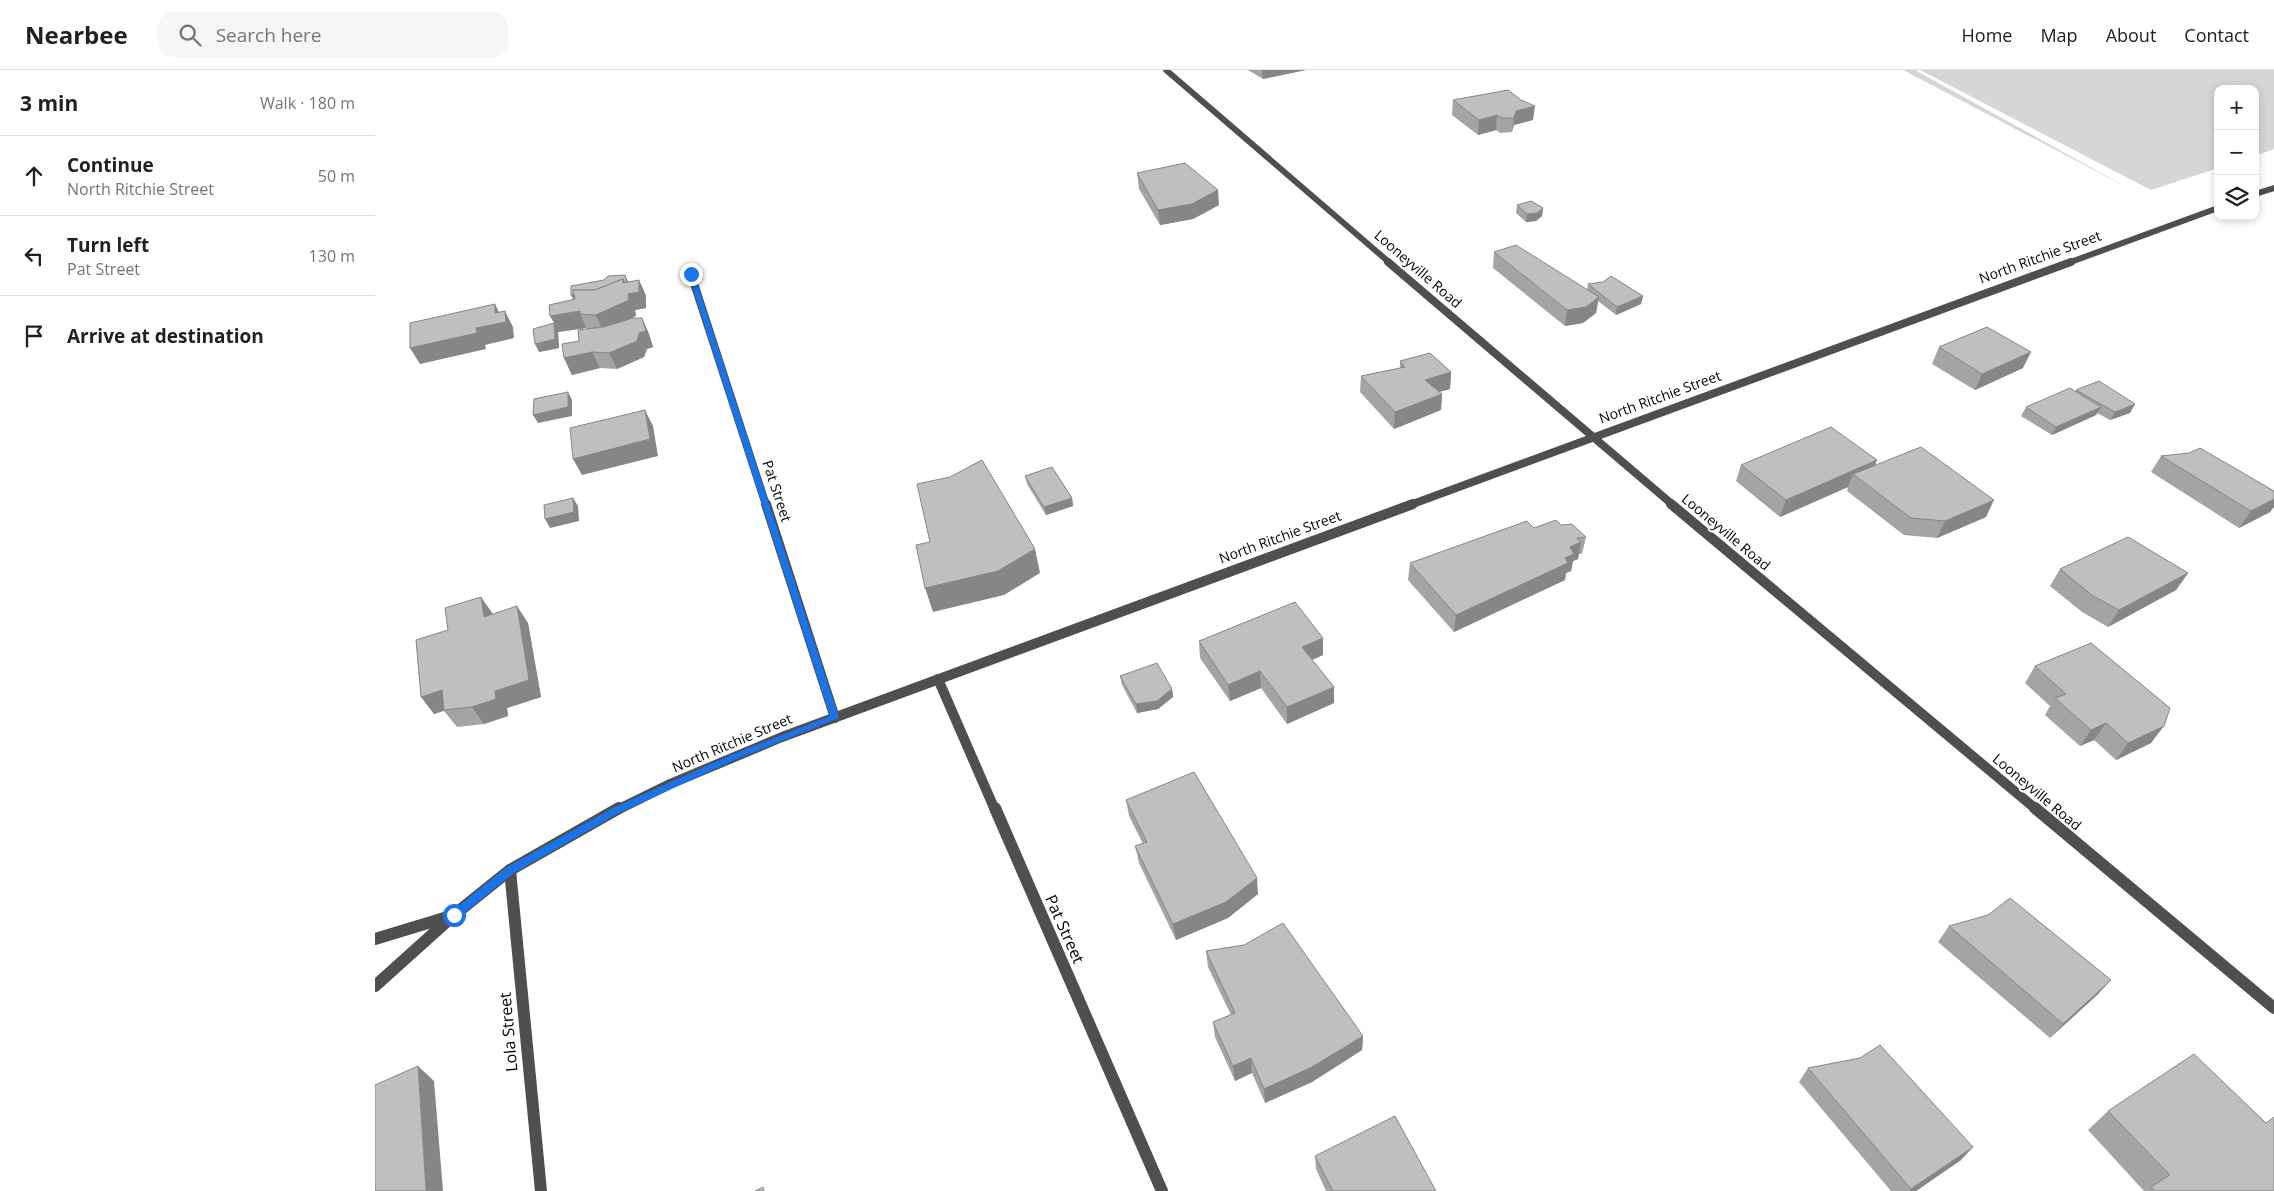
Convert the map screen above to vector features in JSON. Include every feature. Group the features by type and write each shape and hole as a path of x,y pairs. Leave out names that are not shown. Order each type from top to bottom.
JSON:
{"street":[{"name":"Looneyville Road","path":"1166,70 1593,438 2274,1008"},
{"path":"2259,193 2274,188"},
{"name":"North Ritchie Street","path":"375,939 454,915 510,870 616,810 670,784 782,737 2214,209"},
{"name":"Pat Street","path":"691,274 835,718"},
{"name":"Pat Street","path":"938,679 1162,1191"},
{"name":"Lola Street","path":"510,870 541,1191"},
{"path":"375,986 454,915"}],"shaded area":[{"path":"1903,70 1915,70 2132,190"},
{"path":"1920,70 2274,70 2274,149 2259,155 2259,85 2214,85 2214,169 2151,190"}],"building":[{"path":"1508,90 1521,100 1535,106 1516,111 1514,118 1501,118 1497,115 1479,120 1453,100"},
{"path":"1185,163 1218,190 1192,204 1158,210 1137,173"},
{"path":"1531,201 1543,208 1537,213 1527,214 1517,205"},
{"path":"1516,245 1599,297 1586,307 1567,310 1494,252"},
{"path":"625,275 627,282 625,283 623,279 595,290 573,290 574,294 571,295 571,286 604,280 608,276"},
{"path":"1611,276 1643,296 1617,307 1588,284 1603,282"},
{"path":"623,279 623,283 639,280 639,292 628,294 629,300 596,315 580,314 580,311 550,316 549,305 575,299 573,290 595,290"},
{"path":"495,304 495,313 505,311 506,322 476,328 477,333 410,348 410,323"},
{"path":"633,318 642,318 646,331 639,333 637,341 609,353 592,352 564,358 562,344 579,341 578,330 604,327"},
{"path":"554,323 555,339 535,344 533,329"},
{"path":"1987,327 2031,352 1982,374 1939,347"},
{"path":"1430,353 1451,372 1425,380 1442,394 1395,412 1361,376 1405,367 1400,361"},
{"path":"2099,381 2135,404 2115,412 2076,390"},
{"path":"2070,388 2101,407 2056,427 2026,407"},
{"path":"568,392 568,407 533,415 534,399"},
{"path":"645,410 650,439 573,459 570,428"},
{"path":"1831,427 1877,460 1786,500 1741,465"},
{"path":"1921,447 1994,500 1945,521 1911,518 1853,474"},
{"path":"2200,448 2274,491 2274,499 2251,511 2161,456 2189,453"},
{"path":"982,460 1035,549 998,571 925,588 916,545 930,542 917,484 950,477"},
{"path":"1052,467 1072,498 1044,507 1025,476"},
{"path":"573,498 574,512 545,519 544,505"},
{"path":"1556,520 1561,525 1572,524 1586,537 1577,538 1581,542 1570,547 1574,554 1565,558 1568,563 1456,615 1410,563 1527,521 1534,528"},
{"path":"2128,537 2188,573 2119,610 2093,596 2060,569"},
{"path":"481,597 484,617 517,606 529,680 495,691 496,699 472,707 444,710 442,690 421,697 416,640 448,630 445,608"},
{"path":"1295,602 1323,638 1302,647 1334,687 1287,707 1260,671 1228,685 1199,641"},
{"path":"2091,643 2170,708 2164,726 2128,743 2106,723 2091,730 2055,698 2066,694 2035,666"},
{"path":"1157,663 1172,689 1157,701 1136,704 1120,676"},
{"path":"1194,772 1257,878 1226,902 1173,924 1135,846 1147,842 1126,800"},
{"path":"2010,898 2111,980 2063,1024 1949,926 1988,915"},
{"path":"1283,923 1363,1036 1312,1067 1264,1089 1251,1058 1233,1066 1213,1022 1235,1013 1206,951 1244,945"},
{"path":"1880,1045 1973,1147 1911,1189 1808,1068 1860,1058"},
{"path":"2194,1054 2266,1123 2274,1117 2274,1191 2155,1191 2151,1187 2170,1175 2108,1111"},
{"path":"418,1066 426,1191 375,1191 375,1085"},
{"path":"1395,1116 1436,1191 1333,1191 1315,1156"},
{"path":"763,1187 764,1191 755,1191"}],"route":[{"path":"454,915 510,870 616,810 670,784 734,757 835,718 691,274"}]}
